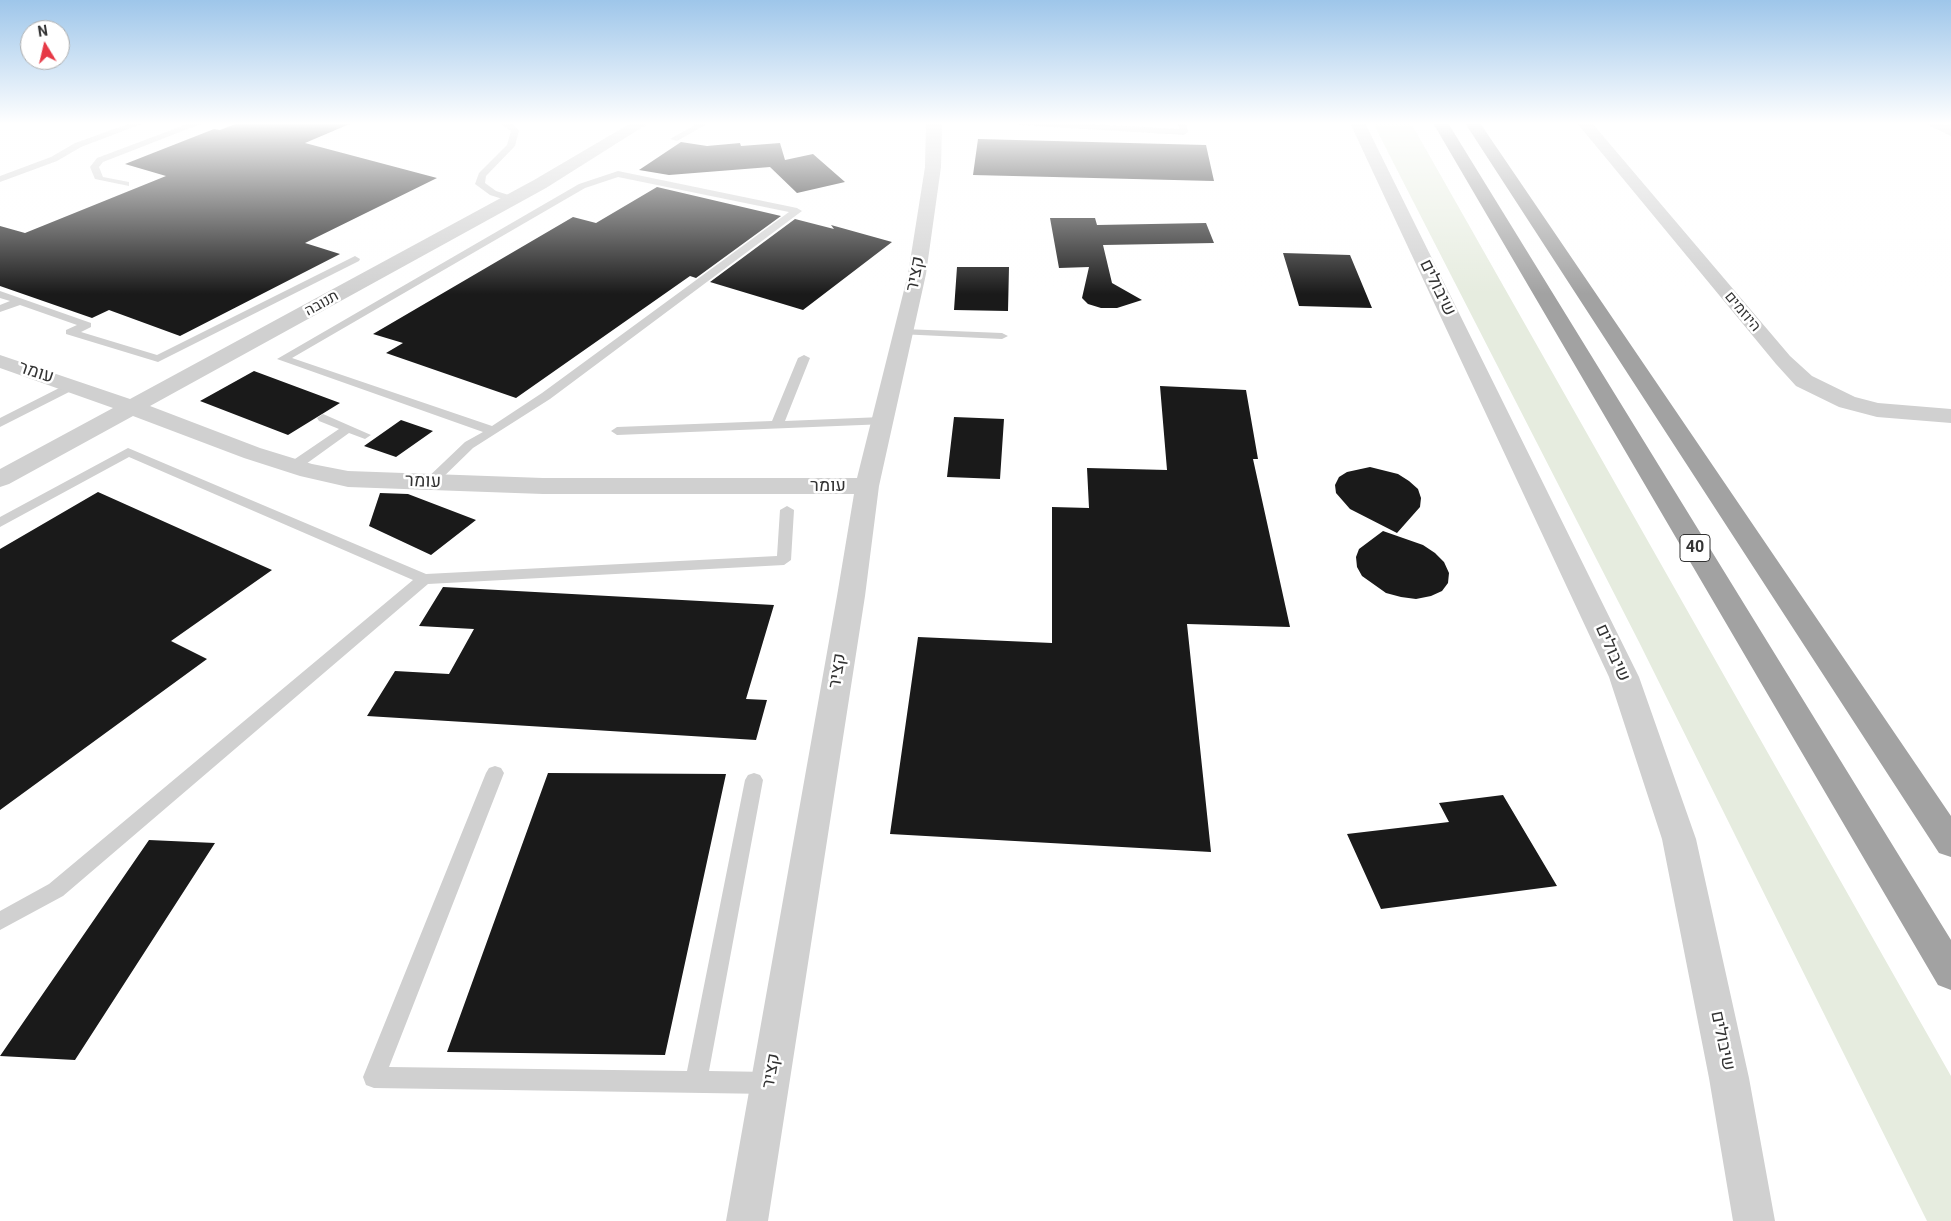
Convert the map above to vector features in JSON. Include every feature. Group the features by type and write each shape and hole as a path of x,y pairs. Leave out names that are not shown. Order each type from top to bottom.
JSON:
{"highway":[{"name":"40","path":"1474,180 1951,973"},
{"path":"1510,180 1951,843"}],"street":[{"name":"תנובה","path":"0,479 134,408 545,180"},
{"name":"קציר","path":"747,1221 851,596 867,486 917,274 931,180"},
{"name":"שיבולים","path":"1384,180 1624,678 1679,839 1729,1078 1754,1221"},
{"name":"היוזמים","path":"1632,180 1783,360 1804,381 1847,402 1877,410 1951,416"},
{"name":"עומר","path":"0,361 73,385 252,453 294,466 348,479 543,486 867,486"}],"lane":[{"path":"105,180 126,184"},
{"path":"481,180 480,184 493,193 512,199"},
{"path":"493,431 283,359 582,186 596,180"},
{"path":"430,482 469,445 546,396 797,210 648,180"},
{"path":"0,294 87,325 70,332 158,360 355,259"},
{"path":"0,309 18,301"},
{"path":"903,332 1002,336"},
{"path":"777,425 804,358"},
{"path":"0,423 73,385"},
{"path":"323,418 365,435"},
{"path":"617,431 882,421"},
{"path":"294,466 348,428"},
{"path":"0,523 128,452 424,579 784,560 787,510"},
{"path":"0,921 56,890 424,579"},
{"path":"495,773 374,1077 770,1083"},
{"path":"696,1081 754,780"}],"shaded area":[{"path":"1402,180 1443,180 1951,1076 1951,1221 1927,1221 1639,642"}],"building":[{"path":"156,180 433,180 305,243 340,254 180,336 109,310 92,318 0,286 0,226 25,233"},
{"path":"783,180 843,180 845,182 797,193"},
{"path":"1173,180 1214,180 1214,181"},
{"path":"657,187 781,216 696,278 690,276 516,398 386,353 403,343 373,334 573,217 596,223"},
{"path":"1050,218 1095,218 1097,225 1206,223 1214,243 1103,245 1112,283 1142,300 1117,308 1101,308 1088,304 1082,298 1089,267 1059,268"},
{"path":"795,219 834,229 831,225 892,242 803,310 710,282"},
{"path":"1283,253 1350,255 1372,308 1299,306"},
{"path":"957,267 1009,267 1008,311 954,310"},
{"path":"254,371 340,403 288,435 200,401"},
{"path":"1160,386 1246,390 1258,459 1253,459 1290,627 1187,624 1211,852 890,834 918,637 1052,643 1052,507 1089,508 1087,468 1167,470"},
{"path":"954,417 1004,419 1000,479 947,477"},
{"path":"401,420 433,431 396,457 364,446"},
{"path":"1370,467 1398,474 1418,489 1421,498 1420,507 1397,533 1350,509 1336,493 1335,485 1339,477 1347,472"},
{"path":"98,492 272,570 171,641 207,659 0,810 0,549"},
{"path":"380,493 408,494 476,520 431,555 369,526"},
{"path":"1383,531 1423,545 1444,562 1449,573 1448,583 1442,591 1431,596 1416,599 1401,597 1386,593 1362,576 1357,567 1356,557 1359,549"},
{"path":"443,587 774,605 746,699 767,700 756,740 367,716 395,671 449,674 474,629 419,626"},
{"path":"548,773 726,774 665,1055 447,1052"},
{"path":"1503,795 1557,886 1381,909 1347,834 1449,822 1439,803"},
{"path":"149,840 215,843 75,1060 0,1056"}]}
